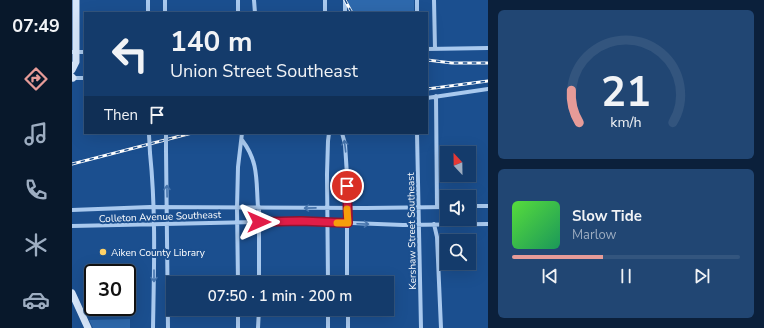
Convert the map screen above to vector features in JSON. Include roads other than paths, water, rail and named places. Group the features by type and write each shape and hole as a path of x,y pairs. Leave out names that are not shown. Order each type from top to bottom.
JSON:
{"main road":[{"path":"72,67 76,62 74,52 75,4"},
{"path":"72,293 88,328"}],"street":[{"path":"148,0 148,12"},
{"path":"165,0 166,12"},
{"path":"238,0 238,12"},
{"path":"254,0 255,12"},
{"path":"325,0 325,12"},
{"path":"345,0 346,12"},
{"path":"417,0 417,12"},
{"path":"434,0 435,49"},
{"path":"428,49 488,48"},
{"path":"72,78 84,78"},
{"path":"428,98 488,89"},
{"path":"436,96 437,207"},
{"path":"149,134 154,225 153,328"},
{"path":"166,134 168,328"},
{"path":"328,276 329,134"},
{"path":"342,134 346,152 348,223 347,276"},
{"name":"Kershaw Street Southeast","path":"417,134 421,328"},
{"path":"242,136 256,166 259,207 259,276"},
{"path":"238,276 238,167 242,136"},
{"path":"476,206 488,206"},
{"name":"Colleton Avenue Southeast","path":"72,210 153,207 437,207"},
{"name":"Colleton Avenue Southeast","path":"72,226 301,221 419,225 488,224"},
{"path":"434,224 437,244 441,328"},
{"path":"238,316 238,328"},
{"path":"258,328 259,316"},
{"path":"328,316 328,328"},
{"path":"348,316 348,328"}],"railway":[{"path":"345,0 351,12"},
{"path":"428,60 452,63 488,63"},
{"path":"428,89 488,81"},
{"path":"72,164 188,134"}],"place":[{"name":"Aiken County Library","path":"103,252"}]}
